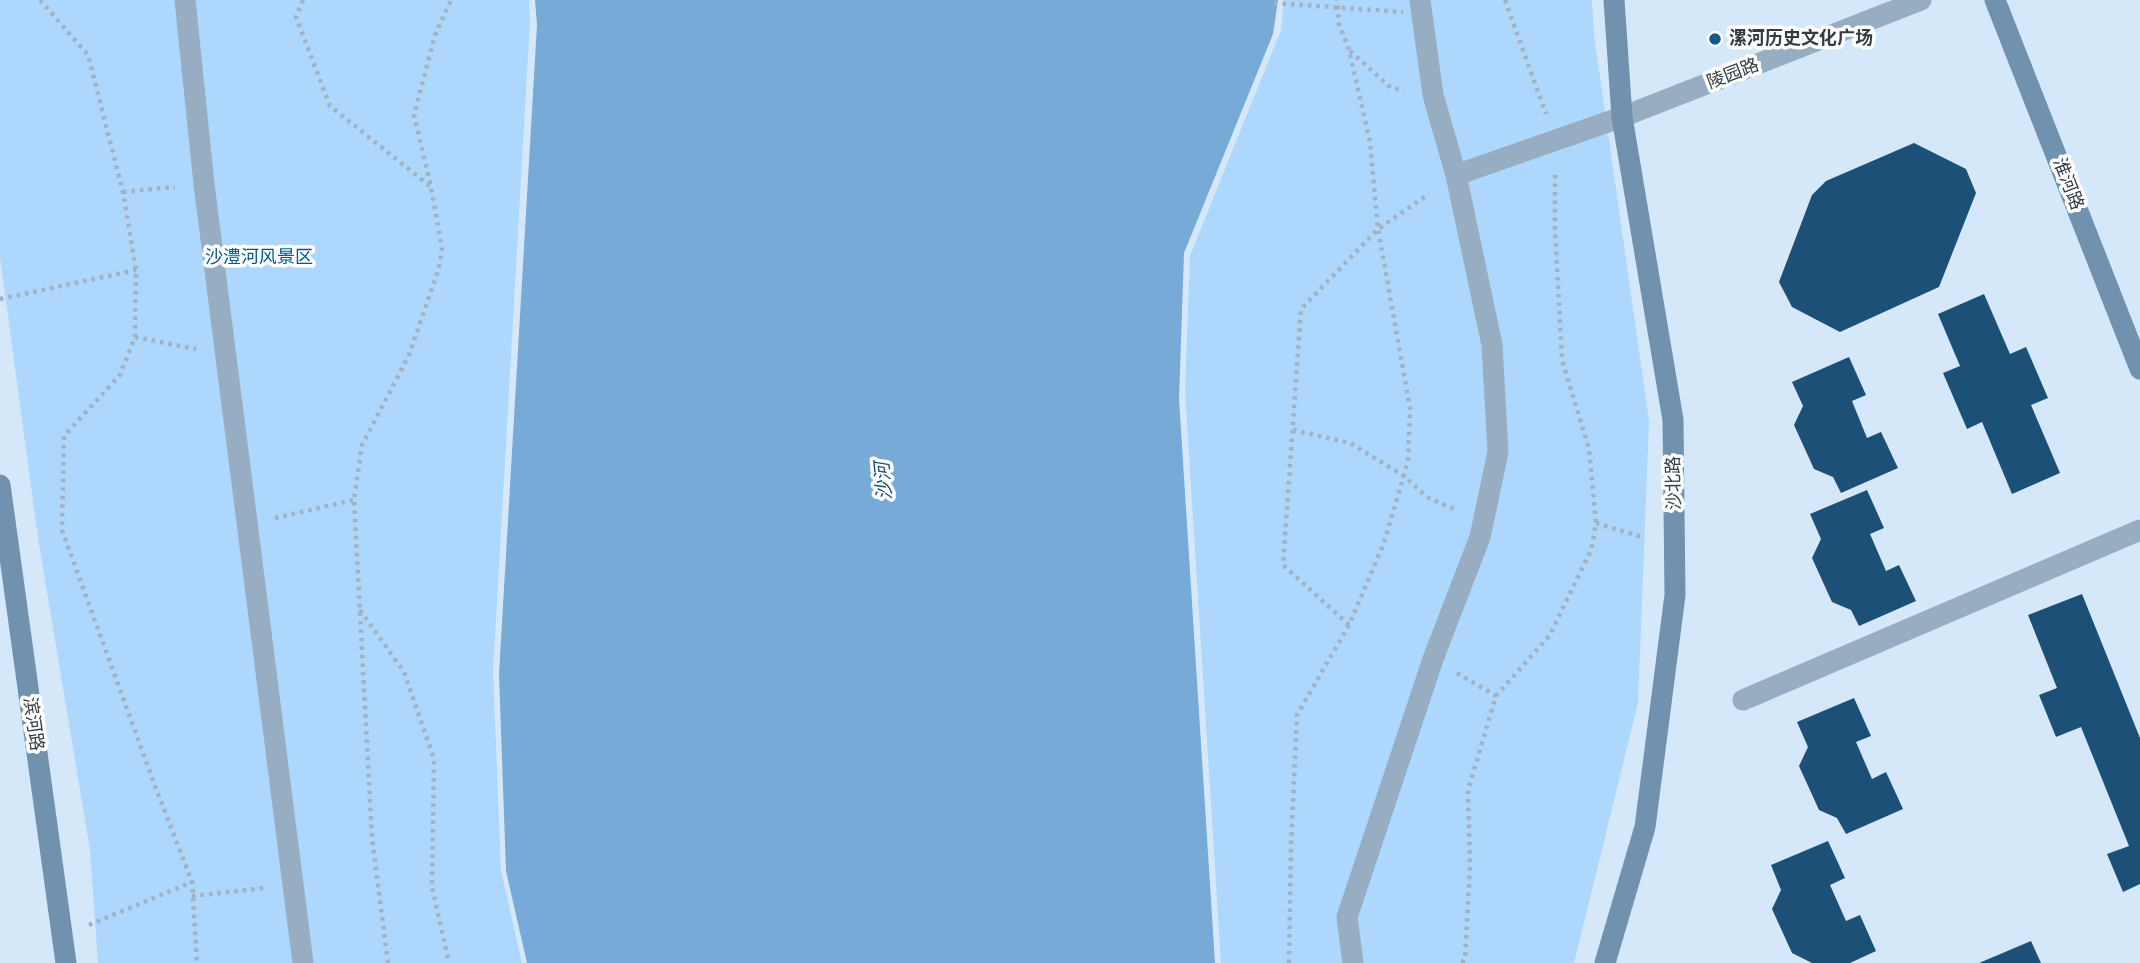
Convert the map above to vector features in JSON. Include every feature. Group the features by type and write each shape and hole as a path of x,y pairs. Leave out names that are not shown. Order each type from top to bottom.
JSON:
{"street":[{"path":"186,0 204,184 303,963"},
{"name":"沙北路","path":"1605,963 1645,827 1675,595 1673,420 1622,117 1614,0"},
{"name":"陵园路","path":"1456,175 1622,117 1921,0"},
{"name":"淮河路","path":"1995,0 2140,369"},
{"path":"1353,963 1347,917 1433,659 1480,537 1497,452 1492,345 1456,175 1411,6"},
{"name":"滨河路","path":"0,485 66,963"},
{"path":"1744,700 2140,530"}],"path":[{"path":"40,0 88,55 123,192 136,270 135,337 120,375 64,436 62,530 192,882 197,963"},
{"path":"303,0 296,17 330,106 432,187"},
{"path":"388,963 372,838 354,500 362,445 409,355 439,268 442,248 432,187 414,115 435,35 451,0"},
{"path":"1289,963 1297,715 1349,625 1384,542 1408,461 1410,408 1378,229 1370,142 1349,50 1339,24 1337,0"},
{"path":"1462,963 1465,959 1470,866 1468,790 1496,696 1550,635 1591,551 1596,523 1589,449 1562,360 1555,230 1555,141 1505,0"},
{"path":"1274,3 1411,6"},
{"path":"1349,50 1391,88 1433,95"},
{"path":"1349,625 1283,565 1301,309 1378,229 1456,175"},
{"path":"123,192 204,184"},
{"path":"0,299 136,270"},
{"path":"135,337 225,354"},
{"path":"1293,430 1350,443 1404,477 1427,497 1483,523"},
{"path":"246,524 354,500"},
{"path":"1596,523 1675,547"},
{"path":"359,610 404,672 434,760 432,887 449,963"},
{"path":"1433,659 1496,696"},
{"path":"63,935 192,882"},
{"path":"192,896 293,885"}],"green space":[{"name":"沙澧河风景区","path":"0,0 529,0 493,672 501,871 522,963 98,963 90,850 38,538 0,257"},
{"path":"1284,0 1592,0 1594,35 1649,421 1638,703 1574,963 1221,963 1185,391 1190,256 1281,30"}],"water":[{"name":"沙河","path":"535,0 1278,0 1273,34 1184,253 1179,399 1215,963 527,963 506,871 499,674 537,25"}],"building":[{"path":"1914,143 1966,169 1976,193 1939,287 1840,332 1792,307 1779,282 1812,195 1826,181"},
{"path":"1984,294 2010,354 2026,347 2048,398 2031,405 2060,473 2012,494 1982,422 1967,429 1943,373 1960,366 1938,314"},
{"path":"1849,357 1866,395 1852,401 1867,438 1881,432 1898,468 1841,493 1833,477 1814,469 1794,425 1803,406 1792,382"},
{"path":"1867,490 1884,528 1870,534 1886,571 1899,565 1916,601 1859,626 1851,610 1832,602 1812,558 1821,539 1810,514"},
{"path":"2082,594 2140,738 2140,884 2123,892 2107,854 2129,846 2081,727 2056,737 2039,695 2057,688 2028,615"},
{"path":"1854,698 1871,736 1856,742 1872,779 1886,772 1903,809 1846,834 1837,818 1819,810 1799,766 1808,747 1797,722"},
{"path":"1828,841 1845,878 1830,885 1846,921 1860,915 1876,951 1850,963 1812,963 1792,953 1772,909 1781,890 1771,865"},
{"path":"2031,941 2041,963 1979,963"}],"place":[{"name":"漯河历史文化广场","path":"1715,39"}]}
